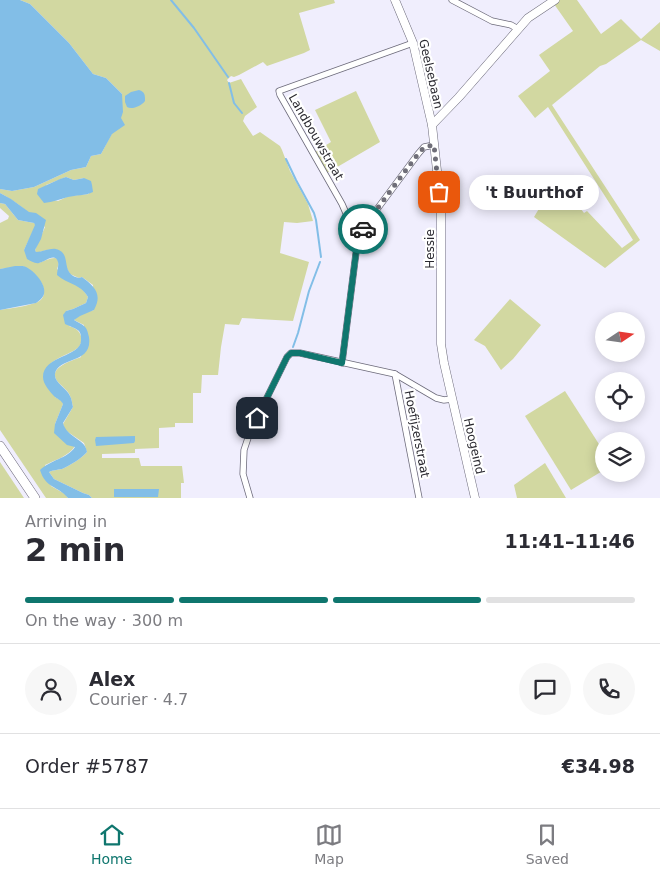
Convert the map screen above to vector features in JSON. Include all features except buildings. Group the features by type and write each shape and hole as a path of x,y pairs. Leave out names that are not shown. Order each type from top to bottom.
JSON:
{"main road":[{"path":"0,446 35,498"}],"street":[{"name":"Geelsebaan","path":"395,0 413,43 432,125"},
{"path":"452,0 492,21 511,25 518,30"},
{"path":"432,125 528,18 555,0"},
{"name":"Landbouwstraat","path":"358,240 342,204 279,91 413,43"},
{"name":"Hessie","path":"432,125 442,226 441,344 452,399"},
{"path":"342,363 358,240 366,224 418,154 424,148 434,145"},
{"path":"250,498 244,474 244,450 250,432 287,357 291,353 300,353 396,374 436,398 452,399"},
{"name":"Hoefijzerstraat","path":"396,374 419,498"},
{"name":"Hoogeind","path":"452,399 475,498"}],"green space":[{"path":"20,0 334,0 335,3 299,13 310,50 267,66 263,62 239,75 231,76 227,80 229,83 241,79 257,107 245,116 243,121 253,136 260,132 280,146 290,171 308,204 313,221 284,222 280,253 309,262 293,321 242,318 239,325 225,324 218,375 202,375 201,393 193,393 193,423 175,423 175,427 159,428 159,448 135,449 135,453 102,454 102,458 139,458 141,466 182,466 184,483 181,483 181,498 92,498 54,479 49,472 62,469 87,452 84,443 65,430 63,424 73,407 69,394 55,376 58,368 62,365 81,357 84,325 74,320 94,310 93,285 82,277 79,278 70,274 56,249 36,253 35,250 45,227 24,208 0,193 0,189 12,191 34,187 71,170 86,167 91,156 101,154 120,118 122,94 106,78 93,74 69,43 30,4","holes":["66,177 74,180 84,178 89,194 69,196 58,201 53,200 46,185"]},
{"path":"560,0 577,0 601,34 621,19 641,39 660,22 660,51 641,40 606,64 600,66 552,105 640,240 605,268 534,217 540,207 563,186 584,213 587,211 622,248 633,240 548,107 535,118 518,96 550,71 539,55 573,31 554,4"},
{"path":"356,91 380,142 327,173 315,152 331,142 315,110"},
{"path":"0,203 5,204 18,220 36,225 24,250 39,263 56,258 59,263 57,269 86,293 88,297 86,303 66,311 69,326 79,332 82,340 81,343 74,350 51,363 55,397 62,401 63,404 55,424 75,446 66,455 45,465 51,486 65,494 68,498 46,498 0,430 0,310 39,301 44,295 44,288 37,276 23,266 0,269 0,223 8,219 9,216 0,208"},
{"path":"510,299 541,325 513,359 501,370 485,346 474,340"},
{"path":"565,391 595,438 595,475 571,490 525,416"},
{"path":"0,462 24,498 0,498"},
{"path":"545,463 566,498 517,498 514,485"}],"water":[{"path":"0,0 20,0 30,4 69,43 93,74 106,78 122,94 123,112 121,118 125,125 112,134 101,154 91,156 86,167 71,170 34,187 12,191 0,189"},
{"path":"139,90 144,94 145,101 136,107 127,107 125,96"},
{"path":"66,177 74,180 84,178 91,181 93,192 44,203 37,194 38,189"},
{"path":"0,193 29,212 36,213 46,220 41,239 35,250 36,252 53,249 61,251 69,272 73,276 82,277 96,291 98,299 94,310 74,320 86,328 89,346 81,356 57,368 55,374 56,380 68,393 73,407 63,423 65,428 83,444 87,452 62,469 49,472 54,479 92,498 68,498 45,481 40,470 68,454 75,447 67,445 54,433 55,424 63,404 49,390 43,377 49,364 70,353 80,345 80,332 65,324 63,315 66,311 86,303 88,297 82,289 57,275 57,259 50,258 38,263 27,259 24,250 35,225 34,223 18,220 5,204 0,203"},
{"path":"15,266 27,267 34,273 41,281 44,294 36,303 0,310 0,269"},
{"path":"135,436 134,443 96,446 96,437"},
{"path":"114,489 159,489 158,497 114,497"}],"waterway":[{"path":"171,0 194,28 228,77"},
{"path":"229,83 234,103 242,113"},
{"path":"286,159 314,213 321,257"},
{"path":"293,347 309,291 320,262"}],"way so far":[{"path":"363,229 418,154 428,146 434,145 439,192"}],"place":[{"name":"'t Buurthof","path":"439,192"}],"route":[{"path":"257,418 287,357 291,353 295,352 342,363 357,245 363,229"}]}
